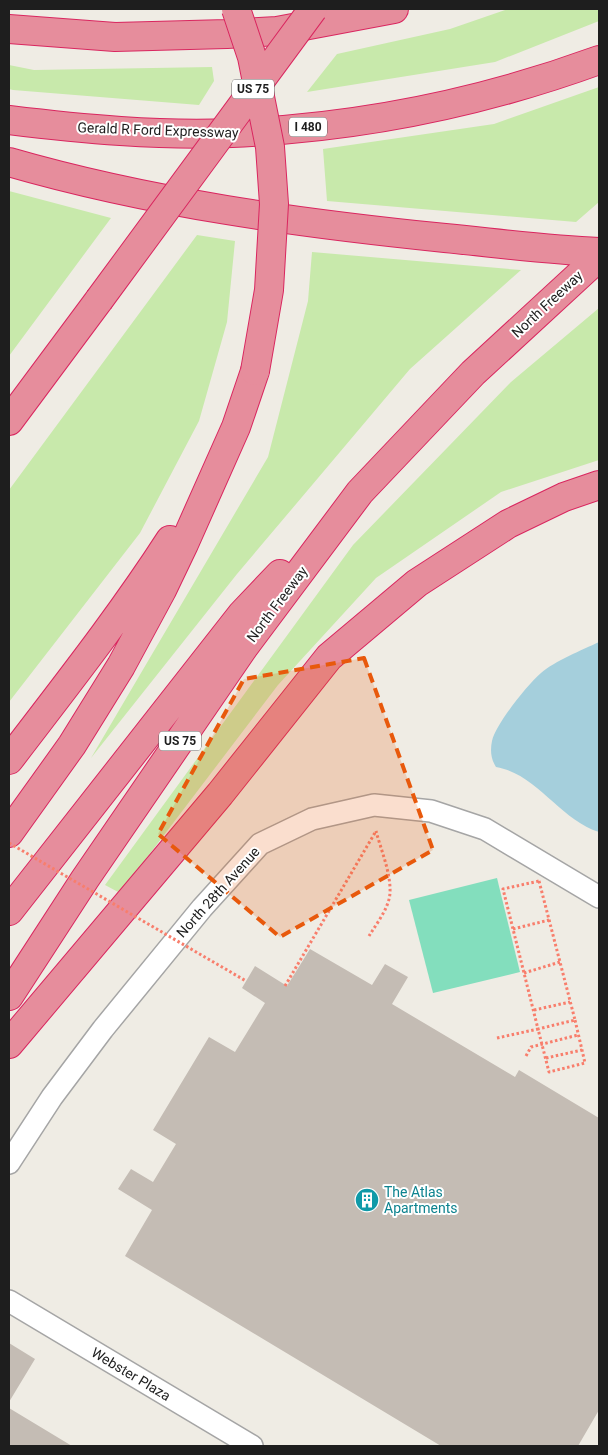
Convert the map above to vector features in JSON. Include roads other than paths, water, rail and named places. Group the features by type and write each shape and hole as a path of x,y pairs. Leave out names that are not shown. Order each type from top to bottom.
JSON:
{"highway":[{"path":"9,833 72,745 122,666 177,559 236,427 255,371 269,290 273,194 269,138 252,57 236,9"},
{"name":"US 75","path":"9,420 100,300 313,9"},
{"path":"9,29 115,37 226,34 277,31 394,9"},
{"name":"Gerald R Ford Expressway","path":"9,120 91,129 198,134 304,128 377,119 460,102 538,81 599,60"},
{"path":"9,162 114,188 222,210 368,230 599,252"},
{"name":"North Freeway","path":"9,996 85,879 238,655 360,492 473,373 599,256"},
{"path":"9,760 153,566 218,465"},
{"path":"9,1044 220,794 329,657 417,583 508,524 564,497 599,485"},
{"path":"9,911 242,614 360,492"}],"street":[{"name":"North 28th Avenue","path":"9,1163 52,1097 111,1018 202,908 260,844 312,819 374,806 431,811 485,828 599,897"},
{"name":"Webster Plaza","path":"9,1301 252,1446"}],"water":[{"path":"599,642 599,832 572,818 524,778 511,771 496,767 491,752 492,741 499,725 520,695 535,679 554,664"}],"place":[{"name":"The Atlas Apartments","path":"367,1200"}]}
